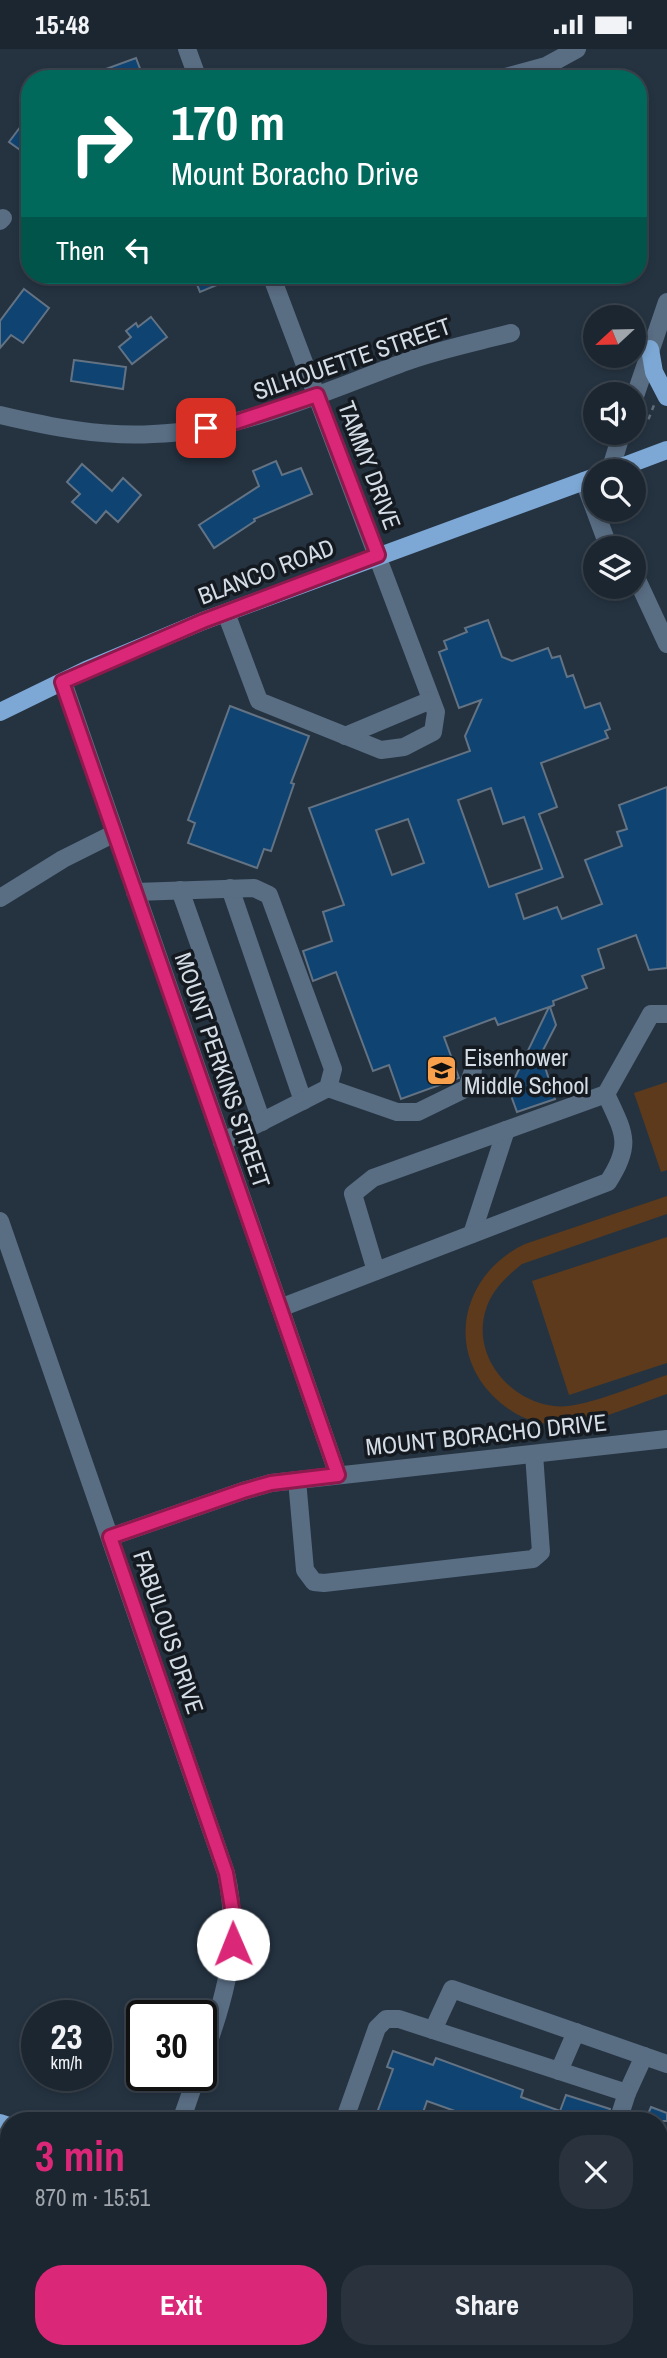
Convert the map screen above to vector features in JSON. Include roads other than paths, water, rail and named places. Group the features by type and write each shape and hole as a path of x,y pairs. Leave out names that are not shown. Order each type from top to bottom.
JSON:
{"main road":[{"path":"650,349 662,398"},
{"path":"643,459 667,450"},
{"name":"BLANCO ROAD","path":"0,712 62,682 226,613 583,482"}],"street":[{"path":"187,49 195,70"},
{"path":"534,70 546,67 577,49"},
{"name":"TAMMY DRIVE","path":"274,284 431,700"},
{"path":"639,382 667,302"},
{"name":"SILHOUETTE STREET","path":"0,415 103,435 155,434 236,422 412,360 511,333"},
{"path":"646,599 667,644"},
{"path":"226,613 259,701 345,736 381,750 404,747 433,731 436,712 431,700 345,736"},
{"name":"MOUNT PERKINS STREET","path":"62,682 338,1475"},
{"path":"0,898 63,859 115,833"},
{"path":"230,888 303,1101"},
{"path":"135,892 254,888 269,895 333,1069 328,1088"},
{"path":"180,890 262,1122"},
{"path":"376,1271 353,1194 373,1178 606,1094 651,1014 667,1013"},
{"path":"222,1142 328,1088 397,1112 418,1112 467,1088 473,1071"},
{"path":"280,1308 608,1182 622,1161 624,1145 619,1122 606,1094"},
{"path":"472,1234 506,1130"},
{"name":"FABULOUS DRIVE","path":"0,1221 226,1873 231,1893 233,1924 229,1974 217,2019"},
{"name":"MOUNT BORACHO DRIVE","path":"110,1537 271,1483 667,1439"},
{"path":"297,1480 305,1570 314,1581 324,1583 533,1559 541,1552 534,1454"},
{"path":"433,2030 452,1989 667,2064"},
{"path":"347,2112 377,2028 386,2019 399,2019 627,2093"},
{"path":"559,2071 576,2032"},
{"path":"621,2112 644,2056"},
{"path":"184,2112 191,2091"}],"place":[{"name":"Eisenhower Middle School","path":"441,1071"}]}
